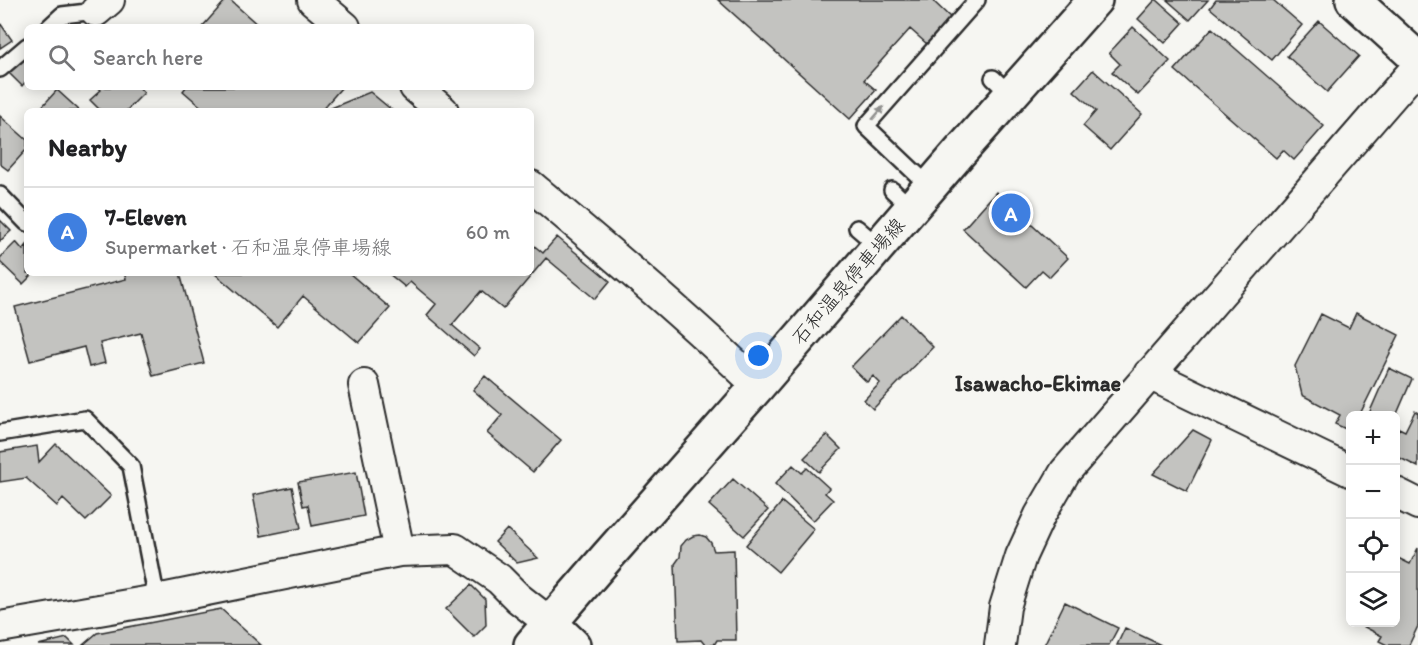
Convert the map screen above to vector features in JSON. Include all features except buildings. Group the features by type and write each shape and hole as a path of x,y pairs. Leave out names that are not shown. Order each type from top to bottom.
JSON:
{"main road":[{"name":"石和温泉停車場線","path":"540,634 758,386 868,237 911,195 1002,86 1095,0"},
{"path":"1353,0 1418,59"},
{"path":"540,634 573,645"}],"street":[{"path":"313,0 341,24"},
{"path":"1000,645 1005,607 1021,556 1040,515 1065,472 1418,66"},
{"path":"418,90 440,108"},
{"path":"534,189 646,284 758,386"},
{"path":"1149,374 1346,469"},
{"path":"364,385 399,551"},
{"path":"1400,495 1418,504"},
{"path":"0,627 157,600 399,551 455,549 499,579 518,598 540,634"}],"lane":[{"path":"911,195 866,126 977,0"},
{"path":"52,24 62,15 103,5"},
{"path":"0,69 24,49"},
{"path":"0,195 24,220"},
{"path":"0,434 85,419 131,466 157,600"}],"place":[{"name":"7-Eleven","path":"1011,213"}],"district":[{"name":"Isawacho-Ekimae","path":"1038,383"}]}
